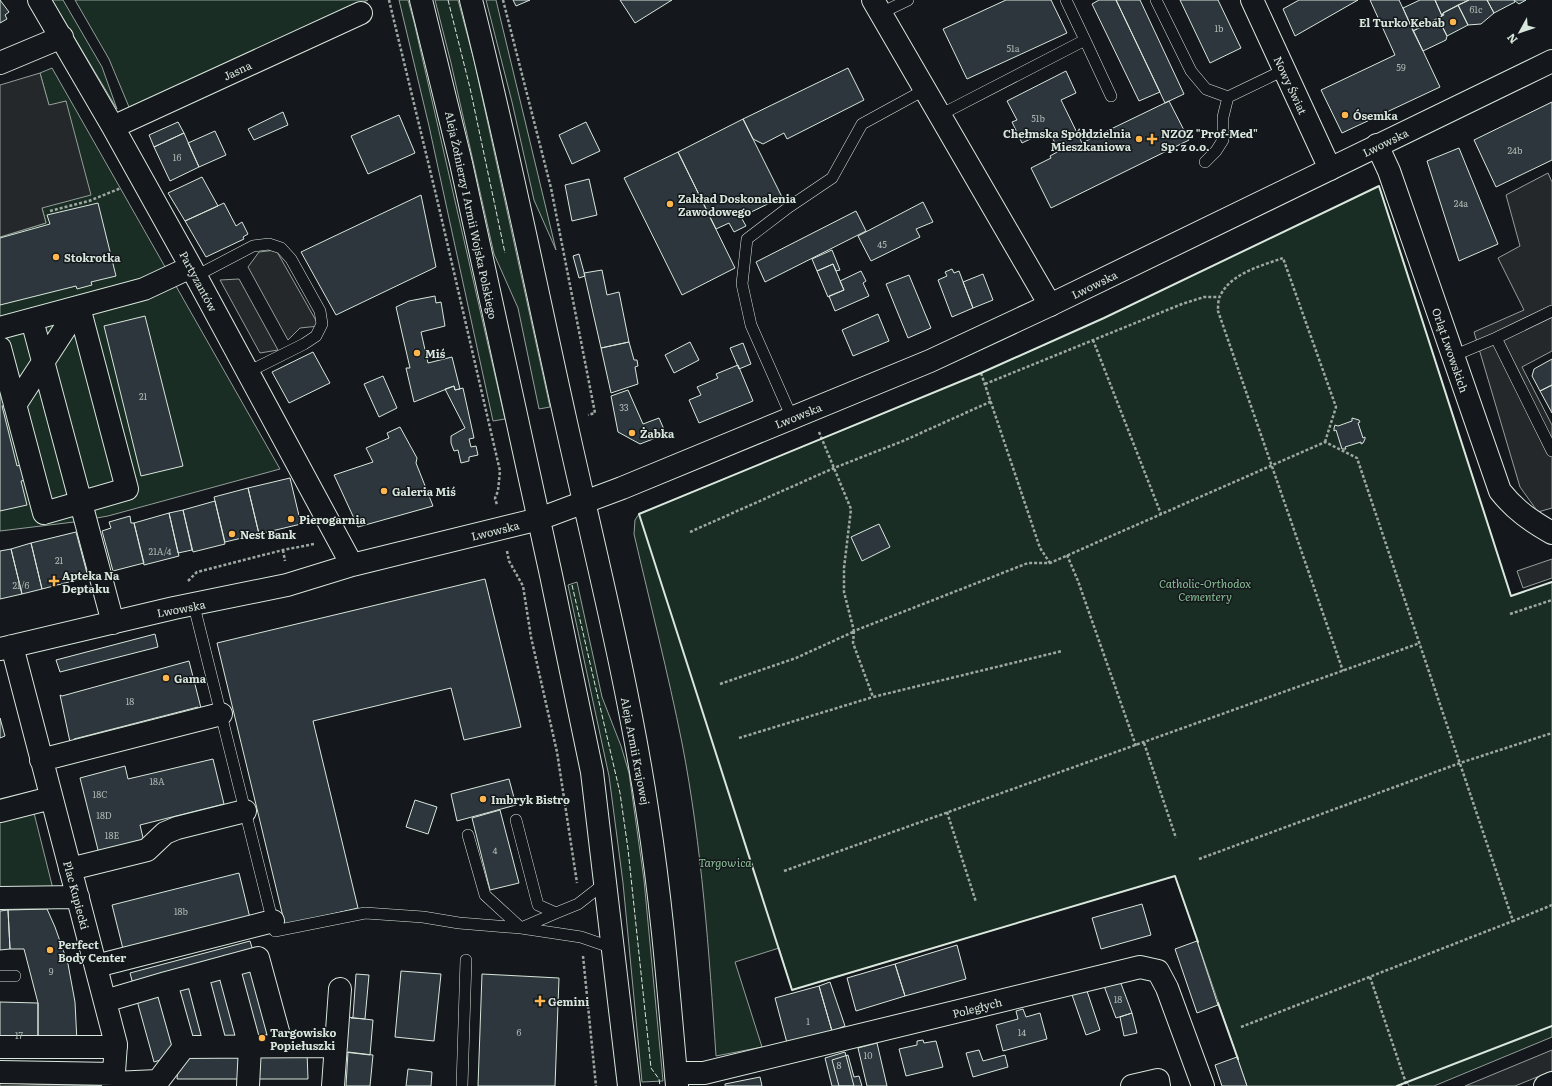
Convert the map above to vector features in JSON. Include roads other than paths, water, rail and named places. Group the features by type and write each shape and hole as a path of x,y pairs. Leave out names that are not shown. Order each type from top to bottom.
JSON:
{"street":[{"name":"Partyzantów","path":"39,0 114,127 194,271 352,565"},
{"name":"Aleja Żołnierzy I Armii Wojska Polskiego","path":"421,0 462,163 538,519"},
{"name":"Aleja Armii Krajowej","path":"471,0 492,83 626,694 648,814 676,1079"},
{"name":"Nowy Świat","path":"1252,0 1330,169"},
{"path":"877,7 926,89 1050,305"},
{"name":"Jasna","path":"114,127 361,13"},
{"path":"0,62 62,37"},
{"name":"Lwowska","path":"6,648 113,622 287,585 352,565 538,519 584,503 930,361 1050,305 1552,61"},
{"name":"Orląt Lwowskich","path":"1377,145 1389,172 1500,491 1519,512 1530,521 1552,533"},
{"path":"0,328 144,289 194,271"},
{"path":"15,405 44,363 79,307"},
{"path":"0,348 44,513 127,489 79,307"},
{"path":"32,320 113,622"},
{"path":"538,519 592,772 629,1086"},
{"name":"Plac Kupiecki","path":"6,648 42,760 105,1001 116,1047 114,1081"},
{"path":"42,760 221,714"},
{"path":"0,811 51,798"},
{"path":"70,869 147,850 165,833 177,828 245,811"},
{"path":"0,898 78,897"},
{"path":"96,966 272,921"},
{"path":"105,1001 258,958 282,1046"},
{"path":"228,966 250,1046 248,1086"},
{"name":"Poległych","path":"676,1079 1140,967 1158,971 1167,988 1203,1086"},
{"path":"197,975 216,1047"},
{"path":"166,983 184,1047"},
{"path":"333,1086 340,989"},
{"path":"184,1047 336,1046"},
{"path":"0,1047 116,1047"},
{"path":"0,1072 114,1081 158,1081 184,1047"},
{"path":"1132,1086 1158,1080 1159,1086"},
{"path":"1545,1086 1552,1083"}],"lane":[{"path":"877,7 908,0"},
{"path":"1066,0 1111,96"},
{"path":"1156,0 1191,71 1206,89 1228,97 1284,70"},
{"path":"940,115 1085,40"},
{"path":"792,418 751,325 742,284 748,239 789,207 832,178 862,124 926,89"},
{"path":"1205,162 1216,151 1223,140 1223,117 1228,97"},
{"path":"194,271 253,246 269,244 281,248 291,259 320,311 322,324 316,336 304,344 248,372"},
{"path":"1453,356 1496,338 1552,311"},
{"path":"1496,338 1552,451"},
{"path":"194,606 275,931 365,913 423,916 460,923 521,928 581,937 613,948"},
{"path":"516,820 538,905 556,913"},
{"path":"468,835 485,894 521,928"},
{"path":"521,928 578,904 605,882"},
{"path":"462,1086 466,960"},
{"path":"0,976 15,976"}],"place":[{"name":"El Turko Kebab","path":"1453,22"},
{"name":"Ósemka","path":"1345,115"},
{"name":"Chełmska Spółdzielnia Mieszkaniowa","path":"1139,139"},
{"name":"NZOZ \"Prof-Med\" Sp. z o.o.","path":"1152,139"},
{"name":"Zakład Doskonalenia Zawodowego","path":"670,204"},
{"name":"Stokrotka","path":"56,257"},
{"name":"Miś","path":"417,353"},
{"name":"Żabka","path":"632,433"},
{"name":"Galeria Miś","path":"384,491"},
{"name":"Pierogarnia","path":"291,519"},
{"name":"Nest Bank","path":"232,534"},
{"name":"Apteka Na Deptaku","path":"54,581"},
{"name":"Gama","path":"166,678"},
{"name":"Imbryk Bistro","path":"483,799"},
{"name":"Perfect Body Center","path":"50,950"},
{"name":"Gemini","path":"540,1001"},
{"name":"Targowisko Popiełuszki","path":"262,1038"}],"park label":[{"name":"Catholic-Orthodox Cementery","path":"1205,589"},
{"name":"Targowica","path":"725,862"}]}
